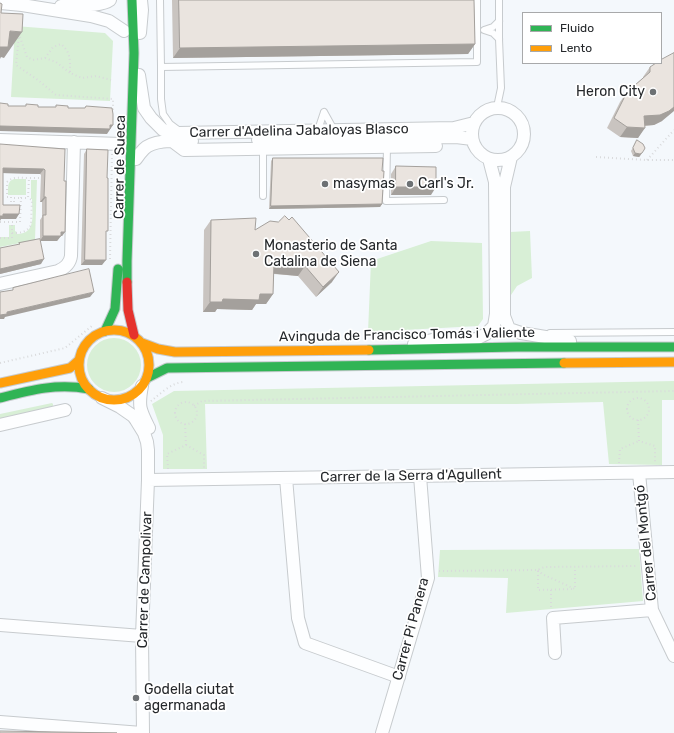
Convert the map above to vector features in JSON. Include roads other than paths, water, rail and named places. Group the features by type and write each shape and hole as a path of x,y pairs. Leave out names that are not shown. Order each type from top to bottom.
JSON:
{"main road":[{"name":"Carrer de Sueca","path":"132,0 134,53 127,261 128,310 134,335"},
{"name":"Carrer de Sueca","path":"105,331 115,309 119,240"},
{"path":"88,389 80,372 79,360 82,351 87,342 95,335 115,329 134,335 142,343 148,354 149,366 145,382"},
{"name":"Avinguda de Francisco Tomás i Valiente","path":"142,343 155,348 175,352 516,347 674,348"},
{"path":"1,382 70,368 79,360"},
{"path":"0,398 49,387 79,386 88,389 102,398 113,400 134,394 145,382 167,368 674,362"}],"street":[{"path":"33,7 89,5 107,2 110,0"},
{"name":"Carrer de Sueca","path":"128,298 132,294 138,74 142,10 141,0"},
{"path":"0,3 91,16 109,21 123,31"},
{"name":"Carrer de Sueca","path":"138,74 142,98"},
{"name":"Carrer d'Adelina Jabaloyas Blasco","path":"142,98 144,108 151,118 163,130 178,133 454,128 474,123"},
{"path":"497,107 506,108 515,113 525,128 524,140 520,150 511,157 500,160 489,159 481,154 474,143 474,123 479,115 488,109 497,107"},
{"name":"Carrer d'Adelina Jabaloyas Blasco","path":"136,159 145,148 156,142 172,141 456,137 474,143"},
{"path":"0,140 121,143"},
{"name":"Carrer d'Adelina Jabaloyas Blasco","path":"172,141 184,150 439,146 457,143 474,143"},
{"path":"0,284 58,271 63,269 70,261 74,142"},
{"path":"511,157 504,187 504,316 509,329 520,333 616,348"},
{"path":"383,350 432,340 476,339 486,334 494,326 496,314 495,182 489,159"},
{"name":"Carrer de Campolivar","path":"145,382 140,397 140,408 153,440 153,448 148,462"},
{"name":"Carrer de Campolivar","path":"102,398 120,407 133,416 141,428 147,442 148,480 142,636 142,733"},
{"path":"0,425 65,410"},
{"name":"Carrer de la Serra d'Agullent","path":"148,480 674,472"},
{"name":"Carrer del Montgó","path":"639,473 652,610 674,656"},
{"name":"Carrer Pi Panera","path":"382,733 428,578 420,476"},
{"path":"286,478 298,618 305,643 399,677"},
{"path":"554,653 553,618 652,610"},
{"path":"0,626 142,636"},
{"path":"0,722 142,733"}],"lane":[{"path":"160,0 161,99 163,114 170,124 182,132"},
{"path":"161,67 477,62 477,0"},
{"path":"497,107 501,88 499,0"},
{"path":"477,31 493,27 499,21"},
{"path":"484,30 493,33 499,39"},
{"path":"318,130 324,112 334,130"},
{"path":"387,146 386,200 444,200"},
{"path":"263,149 264,196"},
{"path":"520,333 674,332"}],"place":[{"name":"Heron City","path":"653,92"},
{"name":"masymas","path":"325,184"},
{"name":"Carl's Jr.","path":"410,184"},
{"name":"Monasterio de Santa Catalina de Siena","path":"256,254"},
{"name":"Godella ciutat agermanada","path":"136,698"}]}
